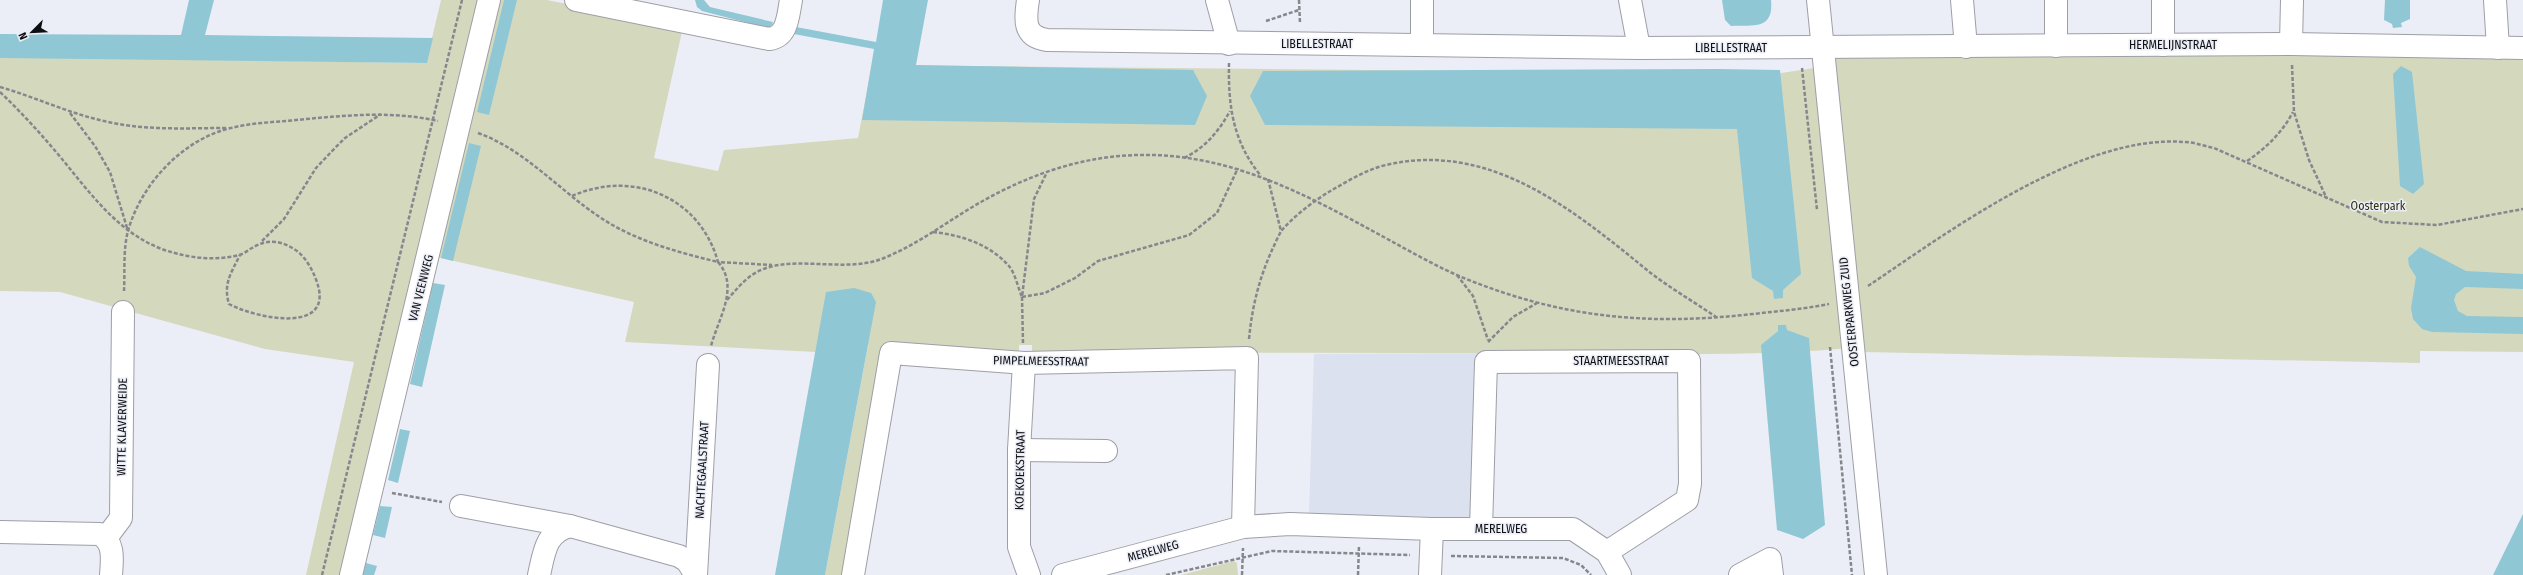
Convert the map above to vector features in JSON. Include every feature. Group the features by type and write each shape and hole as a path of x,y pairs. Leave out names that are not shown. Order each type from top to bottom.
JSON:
{"street":[{"name":"VAN VEENWEG","path":"351,575 460,126 489,0"},
{"path":"576,0 769,39 779,37 785,27 791,0"},
{"name":"LIBELLESTRAAT","path":"1028,0 1026,26 1034,37 1040,39 1229,44 1639,48 1823,48"},
{"path":"1217,0 1229,44"},
{"path":"1422,0 1422,45"},
{"path":"1630,0 1639,48"},
{"name":"OOSTERPARKWEG ZUID","path":"1818,0 1876,575"},
{"path":"1962,0 1966,47"},
{"path":"2056,0 2056,46"},
{"path":"2163,0 2163,45"},
{"path":"2291,44 2292,0"},
{"path":"2495,0 2498,48"},
{"name":"HERMELIJNSTRAAT","path":"1823,48 2291,44 2523,48"},
{"name":"WITTE KLAVERWEIDE","path":"106,538 121,518 123,312"},
{"name":"PIMPELMEESSTRAAT","path":"853,575 891,353 1024,363 1247,358"},
{"path":"1243,527 1247,358"},
{"name":"STAARTMEESSTRAAT","path":"1486,362 1689,361 1690,484 1687,500 1607,552"},
{"path":"1481,529 1486,362"},
{"name":"KOEKOEKSTRAAT","path":"1024,363 1019,450 1019,547 1029,575"},
{"name":"NACHTEGAALSTRAAT","path":"696,575 708,365"},
{"path":"1019,450 1106,451"},
{"name":"NACHTEGAALSTRAAT","path":"461,506 570,526 679,556 687,561 696,575"},
{"name":"MERELWEG","path":"1063,575 1243,527 1290,524 1432,530 1573,529 1607,552 1620,575"},
{"path":"539,575 545,551 551,536 562,528 570,526"},
{"path":"1431,566 1432,530"},
{"path":"0,532 95,533 106,538 112,554 111,575"},
{"path":"1740,575 1770,559 1772,575"}],"path":[{"path":"322,575 462,0"},
{"path":"1229,44 1230,110 1240,143 1252,165 1262,177"},
{"path":"2291,44 2294,112 2309,160 2327,200"},
{"path":"1800,48 1817,211"},
{"path":"0,87 70,113 106,122 137,126 229,128 382,113 432,120 460,126 487,136 504,146 602,218 639,238 685,254 718,262 841,266 869,263 892,255 1006,188 1047,172 1079,162 1120,156 1163,155 1217,162 1268,179 1315,200 1457,275 1537,303 1562,310 1630,319 1668,320 1716,317 1826,304 1848,299 1942,236 1998,202 2049,175 2084,160 2127,147 2185,142 2214,148 2247,161 2327,200 2382,222 2429,224 2494,216 2523,209"},
{"path":"0,92 38,131 85,188 128,231 178,254 210,258 240,255 261,242 284,219 316,168 345,138 382,113"},
{"path":"1182,158 1194,153 1206,143 1221,127 1230,110"},
{"path":"2247,161 2273,140 2294,112"},
{"path":"70,113 95,146 110,172 128,231"},
{"path":"123,312 128,231 139,206 154,180 164,169 204,138 229,128"},
{"path":"1247,358 1252,310 1263,271 1281,231 1315,200 1357,175 1381,166 1422,161 1450,162 1478,166 1514,178 1569,208 1648,271 1716,317"},
{"path":"1022,297 1045,293 1075,278 1098,261 1189,235 1217,213 1238,168"},
{"path":"1024,363 1022,297 1034,200 1047,172"},
{"path":"1268,179 1281,231"},
{"path":"572,196 599,189 626,185 665,197 687,211 702,226 713,244 718,262 725,274 727,300 714,336 708,365"},
{"path":"933,232 972,239 987,249 1009,266 1022,297"},
{"path":"240,255 229,277 225,291 229,304 242,311 280,317 300,318 311,315 321,303 321,294 310,266 295,249 276,241 261,242"},
{"path":"727,300 751,276 776,265"},
{"path":"1457,275 1473,296 1488,340 1486,362"},
{"path":"1826,297 1827,312"},
{"path":"1488,340 1513,316 1537,303"},
{"path":"1830,344 1852,575"},
{"path":"372,489 461,506"},
{"path":"1242,575 1243,527"},
{"path":"1358,575 1361,527"},
{"path":"1166,575 1242,556 1272,551 1359,554 1431,566 1563,558 1581,565 1591,575"}],"shaded area":[{"path":"1486,353 1482,519 1309,513 1314,354"}],"green space":[{"name":"Oosterpark","path":"441,0 547,0 683,27 654,158 718,171 724,150 858,138 872,65 1775,74 1834,65 1834,61 1844,53 2523,56 2523,352 2420,351 2420,363 1862,352 1861,347 1777,353 1692,354 1032,351 1032,345 1019,345 1019,352 884,346 842,575 825,575 868,345 816,352 625,342 634,302 419,253 342,575 306,575 354,362 265,349 60,292 0,291 0,57 426,63"},
{"path":"1234,561 1237,563 1238,575 1181,575"}],"water":[{"path":"189,0 214,0 205,35 433,38 427,63 0,58 0,34 181,35"},
{"path":"504,0 517,0 489,115 477,112"},
{"path":"695,0 704,0 710,7 773,22 768,28 702,11 697,7"},
{"path":"883,0 928,0 916,65 1193,70 1207,96 1195,125 862,120 874,49 794,34 793,32 796,27 876,42"},
{"path":"1722,0 1771,0 1771,10 1769,17 1761,24 1731,26 1725,20"},
{"path":"2385,0 2410,0 2410,19 2401,23 2402,27 2393,28 2392,24 2384,20"},
{"path":"2401,66 2412,72 2424,184 2413,194 2400,186 2393,74"},
{"path":"1780,70 1801,274 1783,290 1783,298 1774,299 1773,291 1752,278 1737,129 1265,125 1250,96 1263,71"},
{"path":"469,143 481,146 453,261 441,258"},
{"path":"2420,247 2466,271 2523,274 2523,289 2465,287 2456,294 2454,300 2458,311 2467,316 2523,317 2523,334 2432,332 2422,329 2413,319 2411,308 2416,277 2409,266 2408,258"},
{"path":"433,283 445,285 422,387 410,384"},
{"path":"854,288 871,293 876,302 825,575 775,575 826,292"},
{"path":"1778,325 1786,325 1787,330 1809,338 1825,525 1803,539 1777,530 1761,345 1778,331"},
{"path":"400,429 410,431 398,483 388,480"},
{"path":"380,506 392,507 385,538 373,535"},
{"path":"2523,514 2523,575 2493,575"},
{"path":"366,563 377,566 374,575 363,575"}]}
